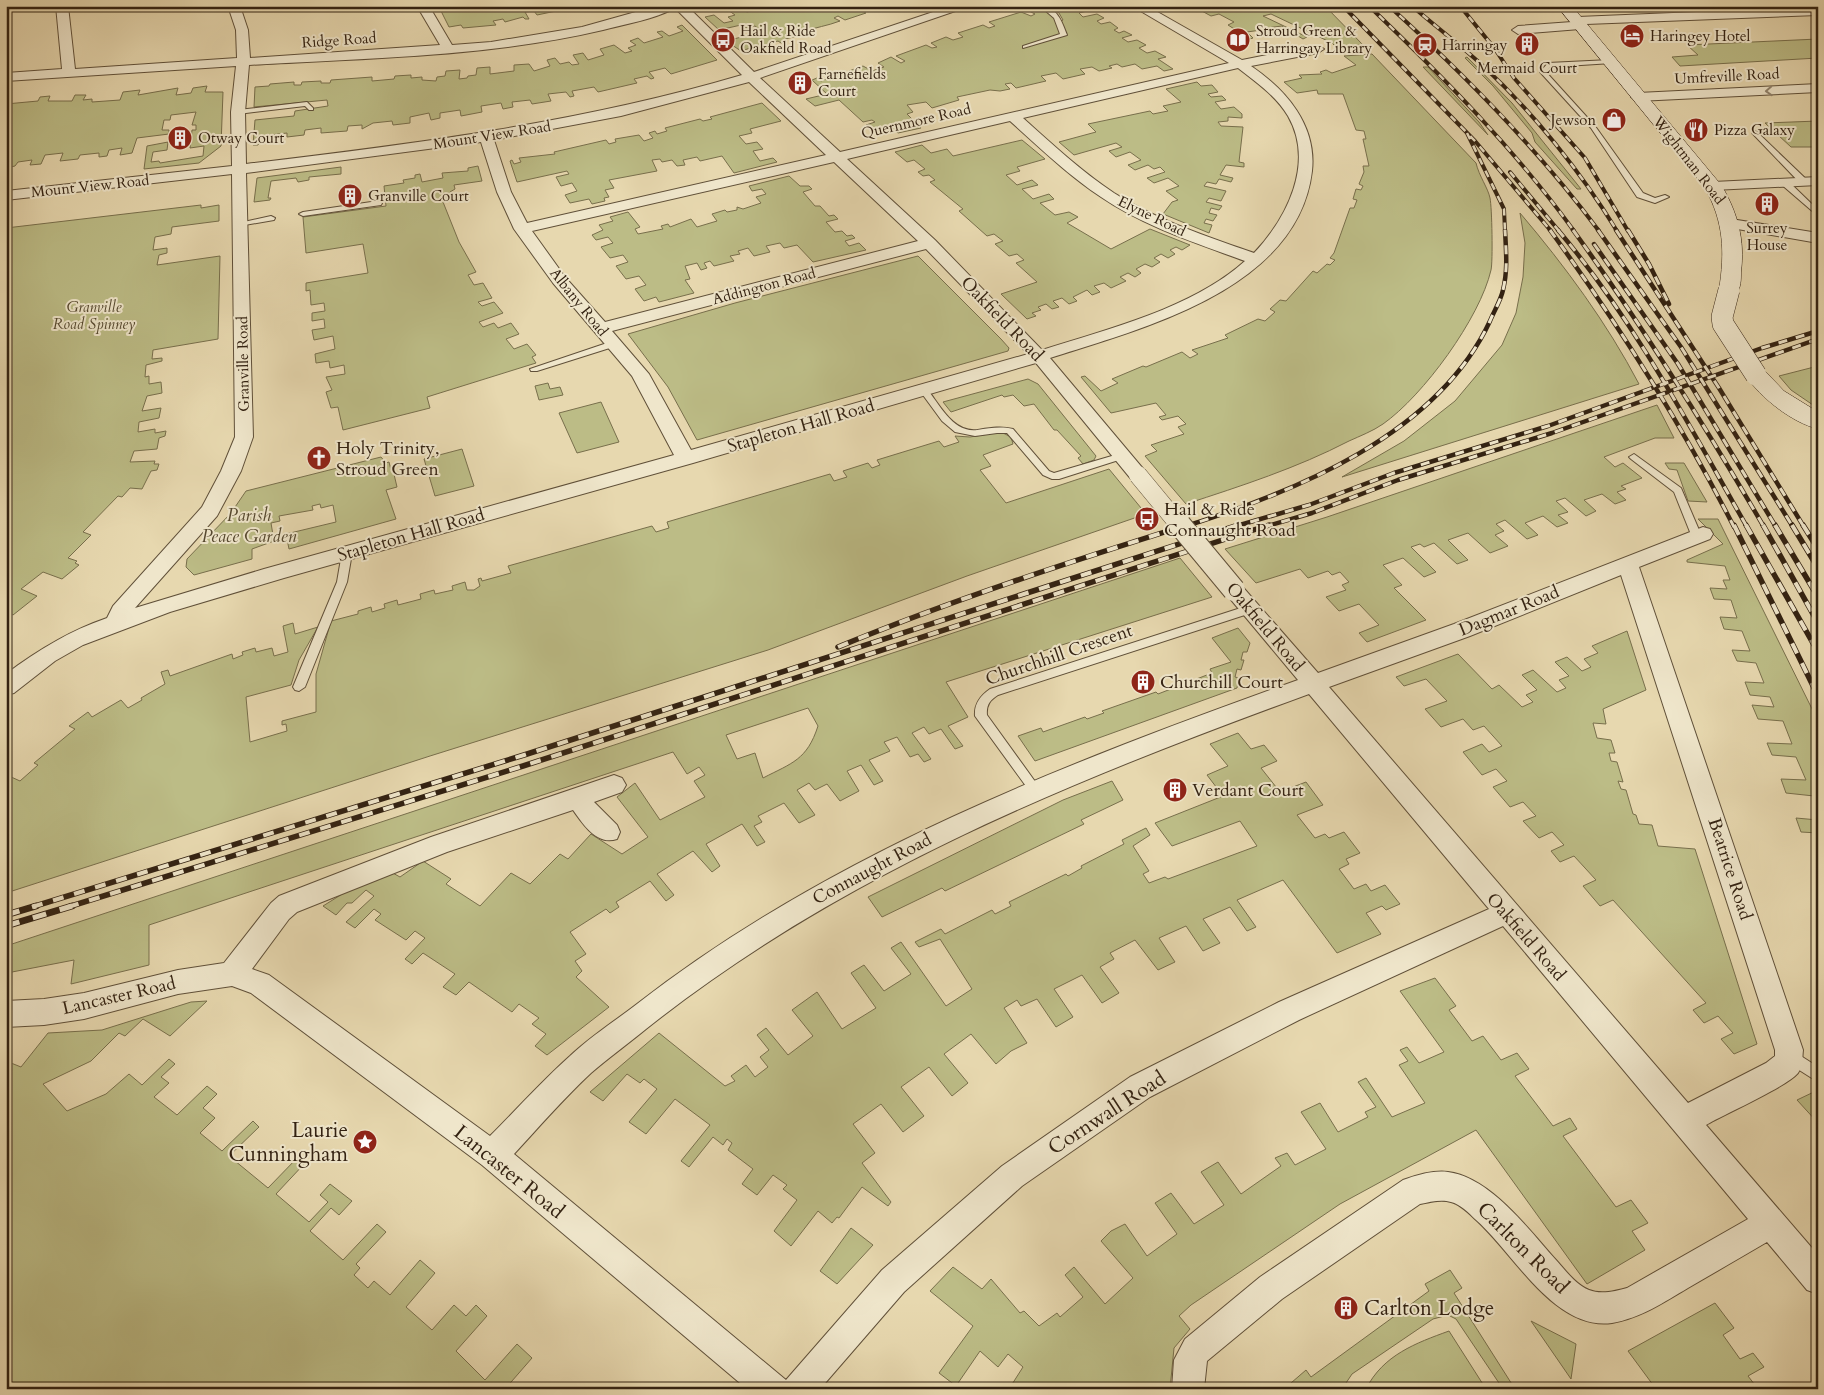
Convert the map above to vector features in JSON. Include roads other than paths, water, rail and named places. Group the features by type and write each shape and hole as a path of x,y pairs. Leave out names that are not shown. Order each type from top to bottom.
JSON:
{"main road":[{"name":"Wightman Road","path":"1564,6 1712,186 1727,211 1731,224 1734,262 1730,290 1722,317 1728,332 1764,385 1787,404 1810,418"}],"street":[{"path":"62,6 69,74"},
{"name":"Granville Road","path":"116,622 120,611 210,511 231,471 244,437 238,170 238,112 242,62 242,30 234,6"},
{"path":"423,6 448,49"},
{"name":"Oakfield Road","path":"680,6 713,40 929,243 1040,357 1506,914 1685,1120 1818,1279"},
{"name":"Mount View Road","path":"6,196 238,170 486,138 620,112 753,76 964,6"},
{"name":"Stapleton Hall Road","path":"6,687 26,670 72,641 116,622 210,592 686,459 1040,357 1186,306 1232,279 1276,239 1297,205 1305,168 1305,144 1297,119 1275,90 1240,64 1138,6"},
{"name":"Ridge Road","path":"6,77 448,49 533,41 616,23 666,7"},
{"path":"1518,30 1579,23 1818,10"},
{"name":"Quernmore Road","path":"522,229 1240,64 1318,49"},
{"name":"Umfreville Road","path":"1638,97 1818,88"},
{"name":"Elyne Road","path":"1012,116 1077,171 1121,203 1203,240 1256,259"},
{"name":"Albany Road","path":"486,138 490,144 504,192 522,229 559,280 599,329 640,374 686,459"},
{"path":"1712,186 1811,181"},
{"path":"1731,224 1818,238"},
{"name":"Addington Road","path":"599,329 929,243"},
{"name":"Dagmar Road","path":"1313,683 1462,630 1700,535"},
{"name":"Beatrice Road","path":"1628,564 1786,1038 1789,1055"},
{"name":"Connaught Road","path":"492,1155 581,1064 680,986 746,941 814,900 905,850 1035,790 1313,683"},
{"path":"232,974 280,911 298,898 440,844 614,785"},
{"path":"578,798 589,814 608,832"},
{"name":"Cornwall Road","path":"798,1389 893,1281 989,1196 1012,1176 1140,1087 1289,1011 1506,914"},
{"name":"Lancaster Road","path":"6,1014 44,1012 84,1006 178,982 232,974 260,984 492,1155 773,1389"},
{"path":"1685,1120 1776,1073 1788,1063 1789,1055"},
{"name":"Carlton Road","path":"1188,1389 1190,1360 1196,1350 1271,1288 1414,1191 1432,1187 1451,1187 1468,1194 1484,1206 1559,1286 1574,1299 1590,1307 1612,1308 1633,1302 1771,1223"}],"lane":[{"path":"1025,47 1064,35 1058,16 1043,6"},
{"path":"1610,62 1548,65 1543,72 1593,128 1640,196 1655,201 1665,197"},
{"path":"238,112 307,104 311,109"},
{"path":"1754,132 1811,181"},
{"path":"1784,183 1818,214"},
{"path":"303,214 378,203"},
{"path":"239,224 271,218"},
{"path":"534,369 613,344"},
{"path":"924,390 956,430 969,434 995,429 1010,431 1046,473 1052,476 1059,476 1122,456"},
{"path":"1634,457 1678,490 1700,535"},
{"path":"299,687 342,582 346,553"},
{"name":"Churchhill Crescent","path":"1035,790 980,716 980,709 987,697 994,692 1242,600"},
{"path":"1789,1055 1818,1075"}],"railway":[{"path":"1343,6 1475,141 1551,231"},
{"path":"1369,6 1423,59 1502,142 1551,200 1574,231"},
{"path":"1389,6 1499,113 1551,171 1599,231"},
{"path":"1412,6 1482,65 1520,102 1572,165 1617,231"},
{"path":"1460,6 1495,49 1514,78 1585,158 1628,231"},
{"path":"1467,133 1504,209 1505,231"},
{"path":"1510,172 1559,231"},
{"path":"1183,527 1271,496 1359,454 1399,427 1435,396 1466,361 1499,302 1506,275 1505,230"},
{"path":"1550,230 1600,301 1655,387"},
{"path":"1558,230 1586,264 1636,337 1665,383"},
{"path":"1573,230 1624,302 1674,380"},
{"path":"1598,230 1696,372"},
{"path":"1616,230 1706,368"},
{"path":"1628,230 1649,264 1669,304"},
{"path":"1594,244 1685,376"},
{"path":"1706,368 1762,348 1818,331"},
{"path":"1712,377 1818,339"},
{"path":"1696,372 1706,368"},
{"path":"1706,368 1712,377"},
{"path":"1685,376 1696,372"},
{"path":"1696,372 1702,380"},
{"path":"1674,380 1685,376"},
{"path":"1685,376 1690,384"},
{"path":"1702,380 1712,377"},
{"path":"1712,377 1804,527"},
{"path":"1665,383 1674,380"},
{"path":"1674,380 1680,388"},
{"path":"1690,384 1702,380"},
{"path":"1702,380 1793,527"},
{"path":"1655,387 1665,383"},
{"path":"1665,383 1670,391"},
{"path":"1680,388 1690,384"},
{"path":"1690,384 1776,527"},
{"path":"1233,527 1309,505 1394,473 1548,426 1655,387"},
{"path":"1655,387 1660,395"},
{"path":"1670,391 1680,388"},
{"path":"1680,388 1764,527"},
{"path":"1660,395 1670,391"},
{"path":"1670,391 1747,527"},
{"path":"1264,527 1312,513 1398,480 1552,433 1660,395"},
{"path":"1660,395 1714,488 1734,527"},
{"path":"838,647 924,613 1011,582 1187,525"},
{"path":"32,907 524,755 1238,525"},
{"path":"68,907 523,766 1269,525"},
{"path":"1734,525 1818,696"},
{"path":"1746,525 1818,652"},
{"path":"1763,525 1818,623"},
{"path":"1775,525 1818,597"},
{"path":"1792,525 1818,568"},
{"path":"1803,525 1818,549"},
{"path":"6,915 36,906"},
{"path":"6,926 72,906"}],"place":[{"name":"Haringey Hotel","path":"1632,36"},
{"name":"Hail & Ride Oakfield Road","path":"723,40"},
{"name":"Stroud Green & Harringay Library","path":"1238,40"},
{"name":"Mermaid Court","path":"1527,44"},
{"name":"Harringay","path":"1425,45"},
{"name":"Farnefields Court","path":"800,83"},
{"name":"Jewson","path":"1614,120"},
{"name":"Pizza Galaxy","path":"1696,130"},
{"name":"Otway Court","path":"180,138"},
{"name":"Granville Court","path":"350,196"},
{"name":"Surrey House","path":"1767,204"},
{"name":"Holy Trinity, Stroud Green","path":"319,458"},
{"name":"Hail & Ride Connaught Road","path":"1147,519"},
{"name":"Churchill Court","path":"1143,682"},
{"name":"Verdant Court","path":"1175,790"},
{"name":"Laurie Cunningham","path":"365,1142"},
{"name":"Carlton Lodge","path":"1346,1308"}],"park label":[{"name":"Granville Road Spinney","path":"94,316"},
{"name":"Parish Peace Garden","path":"249,525"}]}
